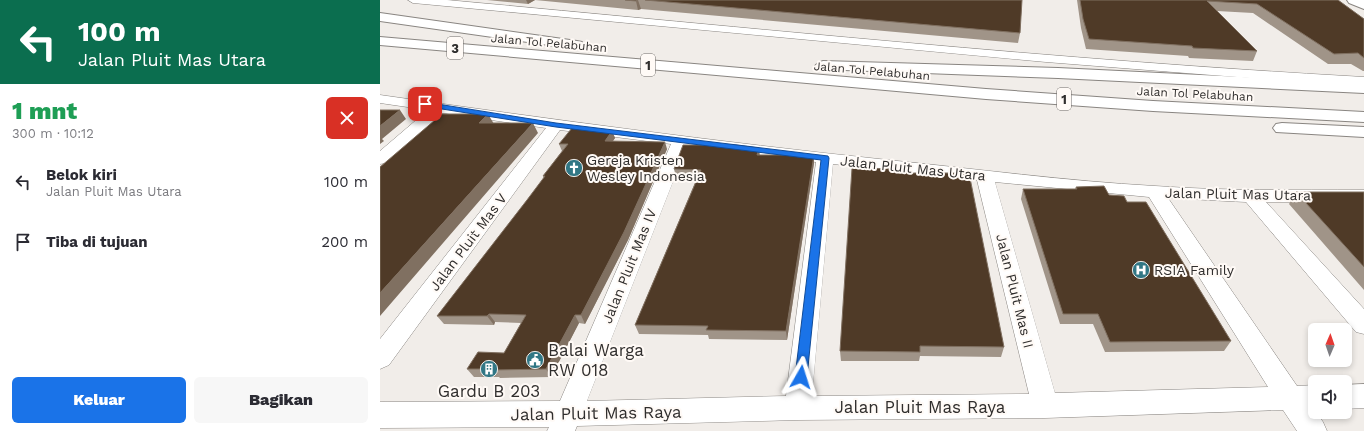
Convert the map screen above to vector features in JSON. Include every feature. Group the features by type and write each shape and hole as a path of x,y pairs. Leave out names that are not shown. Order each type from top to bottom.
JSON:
{"highway":[{"path":"1353,0 1364,5"},
{"path":"380,17 586,46"},
{"name":"Jalan Tol Pelabuhan","path":"380,29 802,66 1045,85 1364,103"},
{"name":"3","path":"380,41 530,55"},
{"path":"380,49 530,55"},
{"name":"Jalan Tol Pelabuhan","path":"530,55 1153,106 1364,117"},
{"path":"802,66 1058,73 1364,88"},
{"path":"765,75 994,105 1169,120 1364,132"}],"street":[{"path":"413,0 538,10 1062,60 1274,76 1364,81"},
{"path":"538,10 550,4"},
{"name":"Jalan Pluit Mas Utara","path":"380,99 556,125 825,158 1065,184 1155,192 1251,196 1364,196"},
{"path":"380,159 441,107"},
{"name":"Jalan Pluit Mas V","path":"380,358 556,125"},
{"name":"Jalan Pluit Mas IV","path":"564,423 680,140"},
{"path":"798,408 825,158"},
{"name":"Jalan Pluit Mas II","path":"985,176 1045,406"},
{"name":"Jalan Pluit Mas Utara","path":"1065,184 1169,212"},
{"path":"1155,192 1302,398 1313,431"},
{"path":"1251,196 1364,325"},
{"path":"1352,397 1364,396"},
{"name":"Jalan Pluit Mas Raya","path":"380,415 564,423 798,408 1045,406 1302,398"}],"building":[{"path":"645,0 1022,0 1020,33"},
{"path":"1080,0 1338,0 1364,19 1364,58 1358,53 1334,54 1257,4 1207,1 1257,51 1193,48 1192,46 1089,39 1083,19"},
{"path":"380,110 400,110 380,126"},
{"path":"442,114 488,114 479,123 533,123 380,293 380,167"},
{"path":"572,128 612,131 605,141 665,142 624,232 581,315 575,315 546,369 467,369 478,352 504,353 526,315 489,314 487,316 437,316 527,200 545,176 543,176 568,144 559,144"},
{"path":"683,145 736,145 759,148 757,155 814,155 786,331 706,330 708,326 635,325 701,170 674,169"},
{"path":"852,168 908,169 909,173 969,173 1004,347 920,346 920,352 840,351"},
{"path":"1104,186 1109,195 1124,196 1127,202 1146,202 1231,341 1110,342 1098,314 1063,314 1023,189 1077,189 1076,187"},
{"path":"1296,192 1364,192 1364,267"}],"place":[{"name":"Gereja Kristen Wesley Indonesia","path":"574,168"},
{"name":"RSIA Family","path":"1141,270"},
{"name":"Balai Warga RW 018","path":"535,360"},
{"name":"Gardu B 203","path":"489,369"}],"route":[{"path":"425,104 556,125 825,158 801,377"}]}
